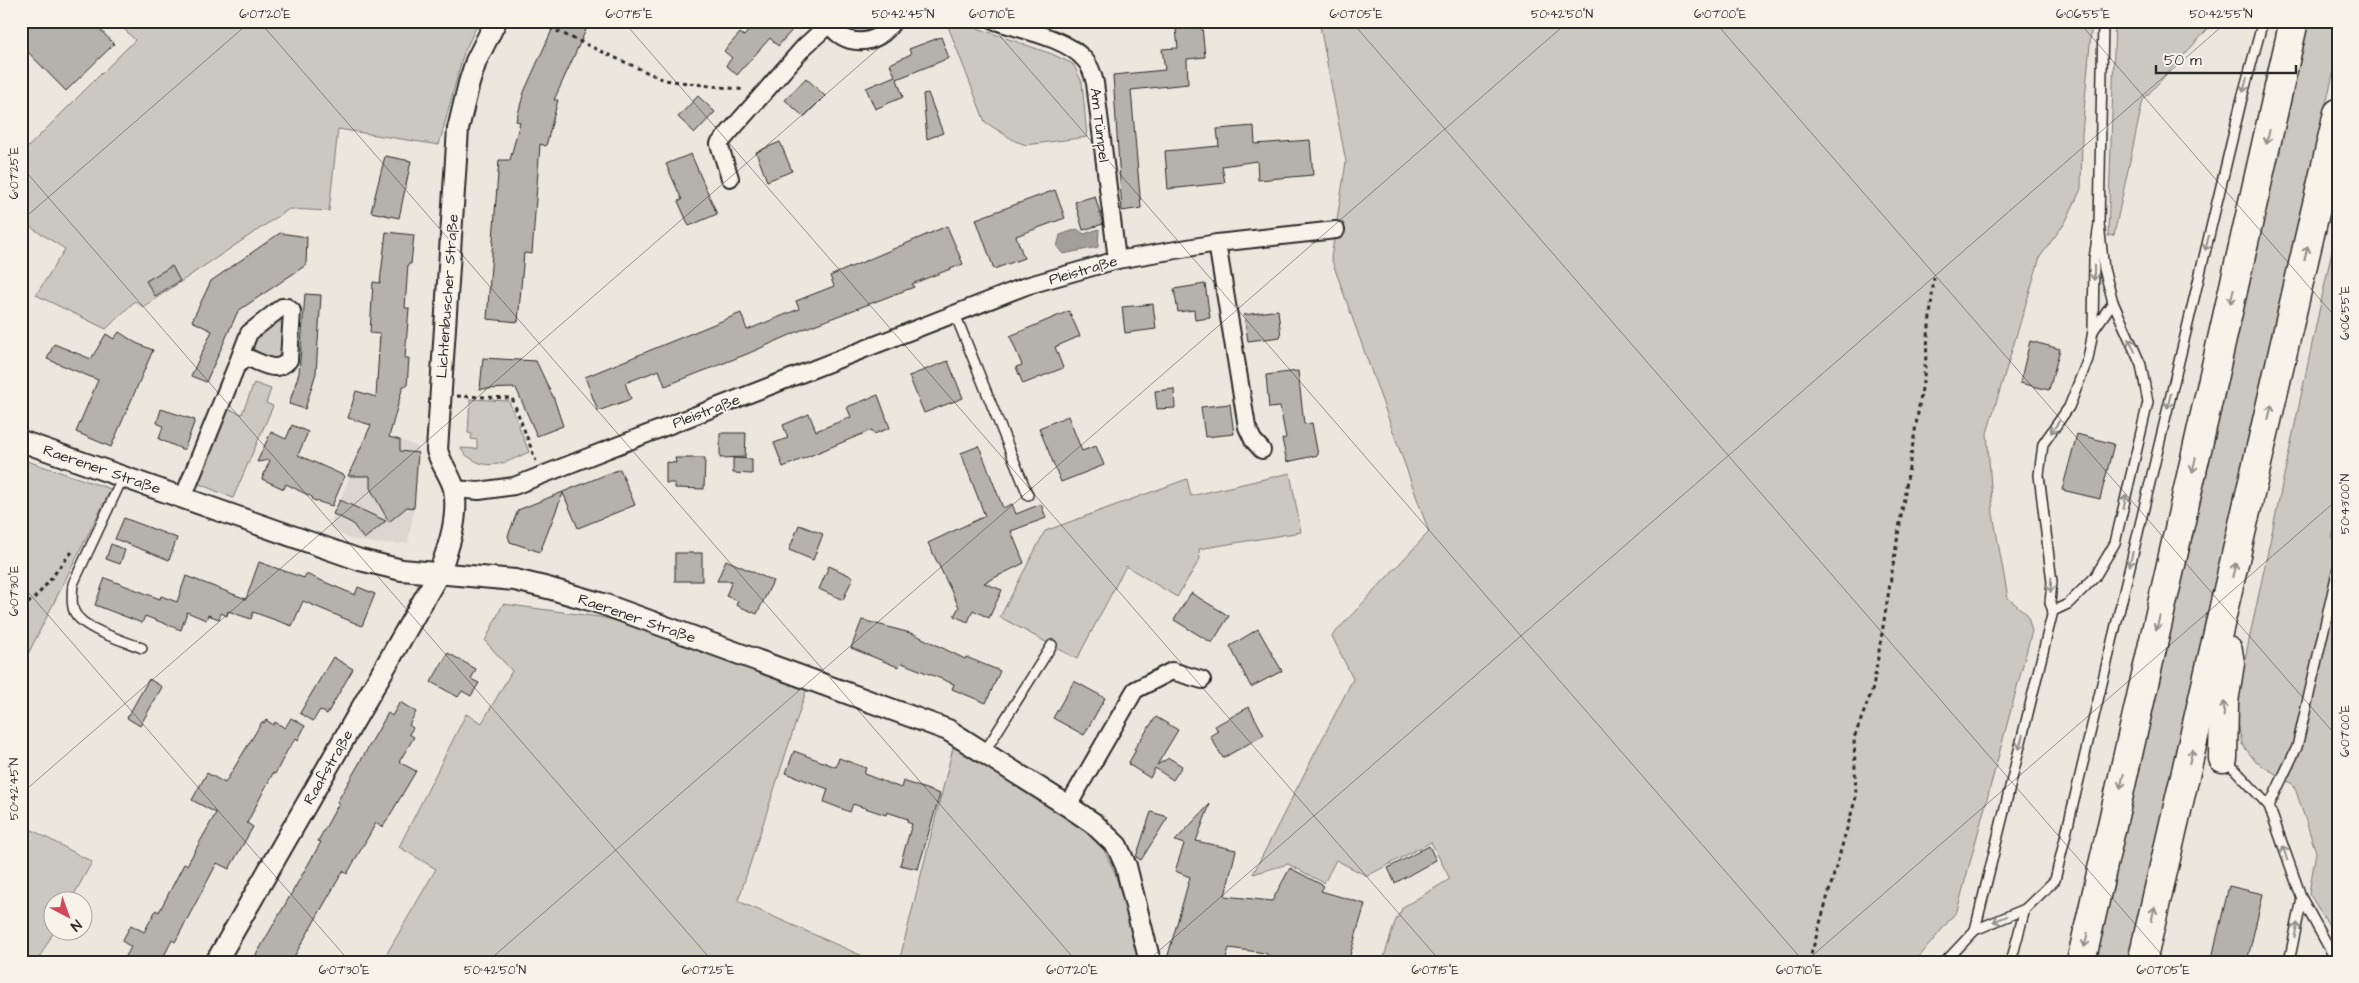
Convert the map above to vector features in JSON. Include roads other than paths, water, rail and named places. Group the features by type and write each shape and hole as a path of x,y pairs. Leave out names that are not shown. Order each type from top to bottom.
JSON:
{"highway":[{"path":"2081,962 2294,21"},
{"path":"2142,962 2223,618 2338,113"},
{"path":"2223,618 2230,663 2224,702 2224,758"}],"street":[{"name":"Lichtenbuscher Straße","path":"454,489 451,479 440,464 437,450 458,129 471,75 496,21"},
{"path":"730,178 719,144 804,46 829,23 837,33 847,40 859,42 871,40 882,35 893,21"},
{"name":"Am Tümpel","path":"995,21 1070,46 1085,59 1092,70 1117,260"},
{"name":"Pleistraße","path":"454,489 489,490 514,486 1026,286 1117,260 1217,243 1336,230"},
{"path":"1217,243 1247,426 1262,450"},
{"path":"183,498 236,367"},
{"name":"Raerener Straße","path":"21,441 360,560 402,570 515,580 603,604 948,730 985,751 1068,806 1093,824 1116,846 1126,866 1150,962"},
{"path":"439,572 450,544 454,489"},
{"name":"Raafstraße","path":"216,962 439,572"},
{"path":"1068,806 1135,690 1172,671 1202,680"}],"lane":[{"path":"1975,930 2053,611 2050,603 2052,582 2040,475 2044,444 2069,407 2088,359 2093,331 2094,260 2099,224 2103,21"},
{"path":"1945,962 1975,930 2025,909 2055,880 2230,146 2263,21"},
{"path":"2053,611 2068,604 2095,577 2115,543 2148,402 2141,365 2113,302 2104,269 2099,224"},
{"path":"2093,331 2113,302"},
{"path":"955,314 1028,496"},
{"path":"123,477 72,584 72,598 75,612 83,624 142,648"},
{"path":"2269,806 2297,747 2338,568"},
{"path":"985,751 1052,645"},
{"path":"2224,758 2269,806 2302,899 2337,962"},
{"path":"2289,962 2302,899"},
{"path":"2011,962 2025,909"}]}
